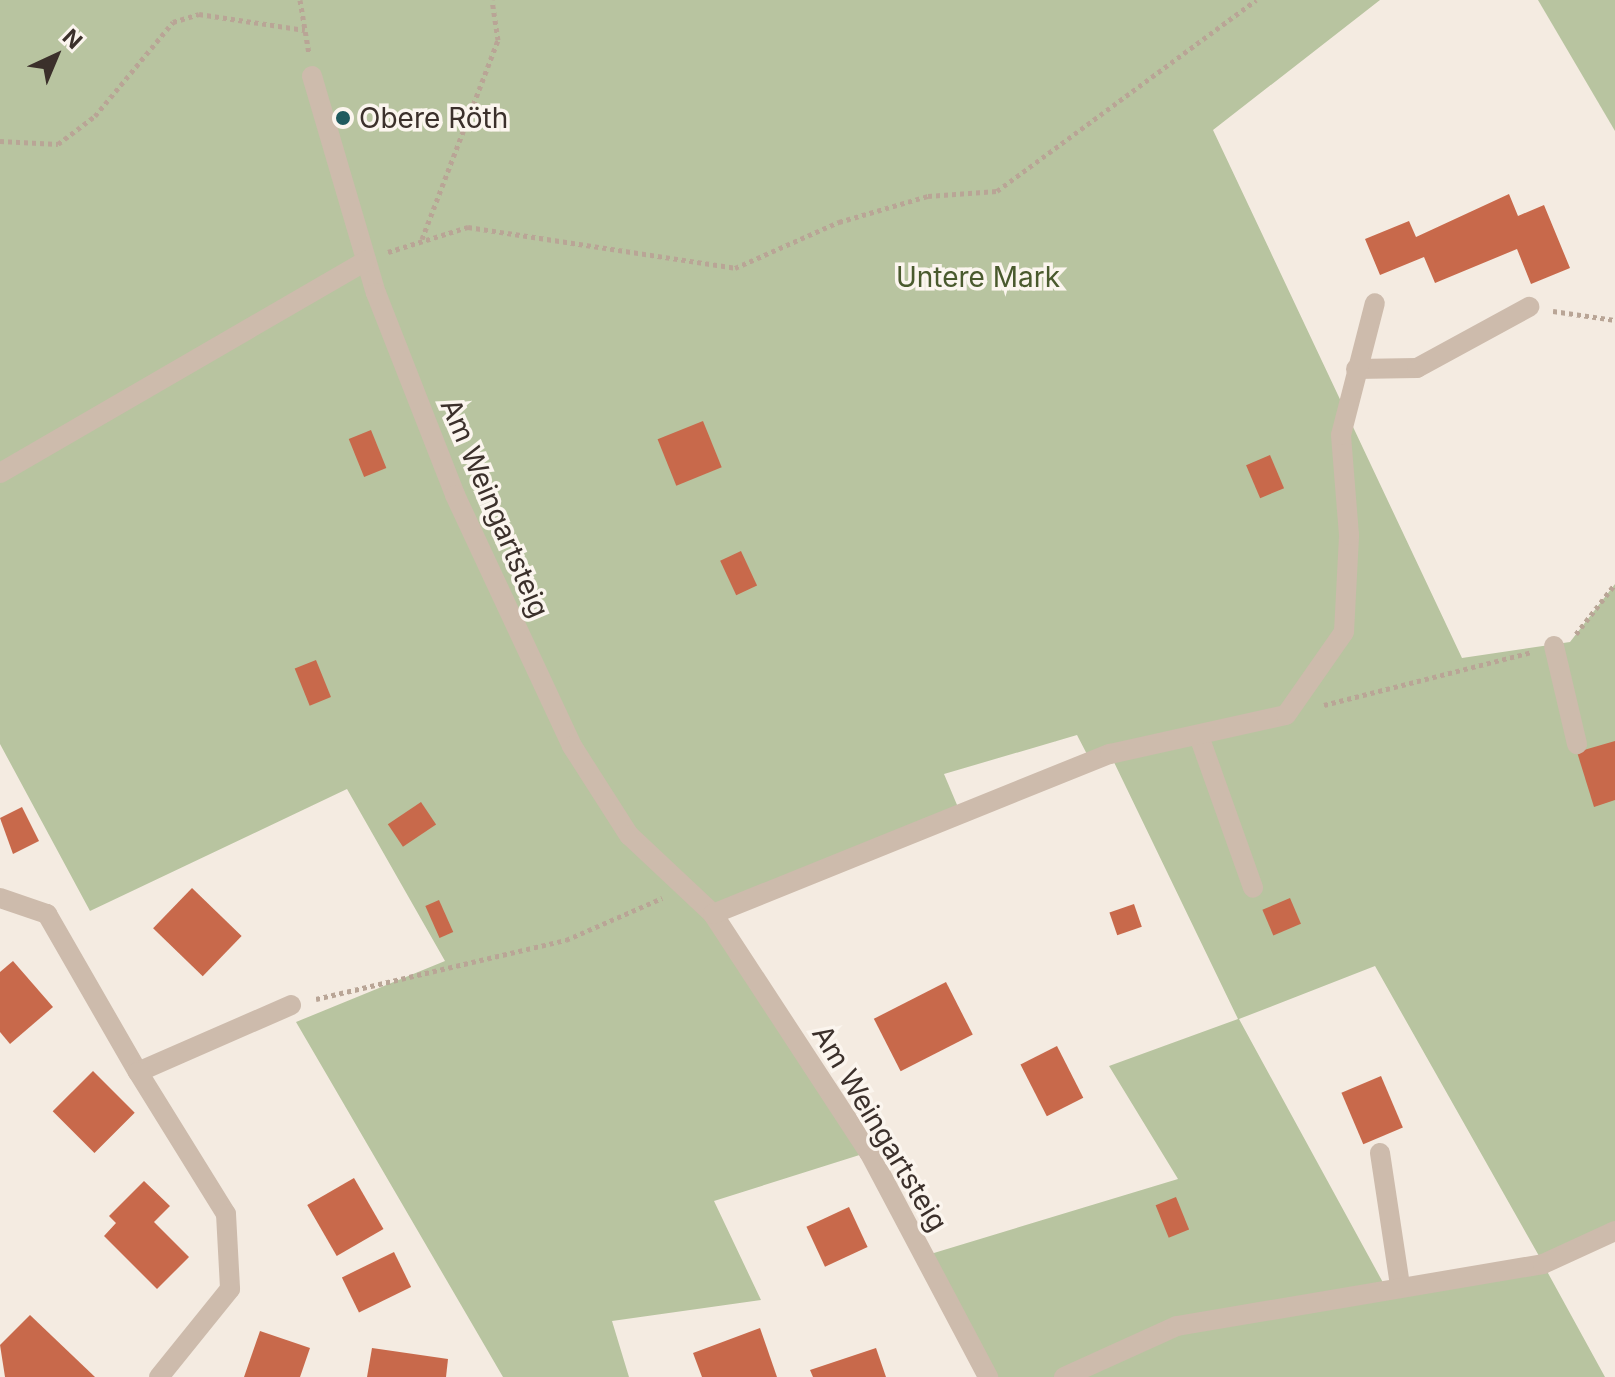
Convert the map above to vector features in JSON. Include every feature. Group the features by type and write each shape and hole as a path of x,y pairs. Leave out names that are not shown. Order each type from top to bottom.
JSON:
{"street":[{"name":"Am Weingartsteig","path":"312,76 366,261 455,495 572,746 629,835 713,914 869,1152 988,1377"},
{"path":"0,473 366,261"},
{"path":"713,914 1110,754 1286,715 1344,632 1349,535 1341,435 1375,303"},
{"path":"1356,369 1417,368 1529,307"},
{"path":"1554,646 1577,744"},
{"path":"1199,736 1253,888"},
{"path":"0,898 47,914 138,1072 226,1214 230,1289 159,1377"},
{"path":"138,1072 291,1005"},
{"path":"1380,1153 1400,1286"},
{"path":"1064,1377 1177,1326 1543,1264 1615,1231"}],"path":[{"path":"300,0 312,76"},
{"path":"422,239 498,40 492,0"},
{"path":"366,261 422,239 468,227 735,268 839,222 928,196 997,191 1256,0"},
{"path":"0,141 58,144 95,116 173,22 199,14 305,30"},
{"path":"1529,307 1615,320"},
{"path":"1286,715 1570,642 1615,584"},
{"path":"291,1005 566,940 682,886"}],"green space":[{"name":"Untere Mark","path":"0,0 1380,0 1213,130 1462,658 1570,642 1615,584 1615,1231 1543,1264 1605,1377 988,1377 924,1256 1178,1179 1109,1066 1238,1019 1111,756 1091,762 1077,735 944,774 960,812 714,914 869,1152 714,1201 761,1300 612,1321 629,1377 503,1377 296,1022 445,961 347,789 90,911 0,744","holes":["1375,966 1543,1263 1386,1288 1239,1019"]},
{"path":"1538,0 1615,0 1615,131"}],"building":[{"path":"1509,194 1518,216 1544,205 1570,268 1531,284 1517,249 1435,283 1424,257 1380,275 1365,239 1409,221 1416,237"},
{"path":"703,421 722,467 676,486 658,439"},
{"path":"371,430 386,468 364,477 349,439"},
{"path":"1270,455 1284,488 1260,498 1246,465"},
{"path":"741,551 757,585 736,595 720,561"},
{"path":"316,660 331,697 310,706 295,669"},
{"path":"1615,741 1615,800 1594,807 1577,752"},
{"path":"421,802 436,824 403,847 388,824"},
{"path":"22,807 39,841 13,854 0,818"},
{"path":"192,888 242,936 203,976 153,928"},
{"path":"1290,898 1301,924 1273,935 1262,910"},
{"path":"439,900 453,932 440,938 425,906"},
{"path":"1134,904 1142,927 1117,935 1109,912"},
{"path":"13,961 53,1007 10,1044 0,1032 0,972"},
{"path":"946,982 973,1035 901,1071 874,1019"},
{"path":"1057,1046 1083,1098 1047,1116 1020,1065"},
{"path":"93,1071 135,1113 94,1153 53,1111"},
{"path":"1381,1076 1403,1128 1363,1144 1341,1093"},
{"path":"354,1178 384,1229 337,1256 307,1205"},
{"path":"144,1181 170,1206 154,1222 189,1257 157,1289 104,1236 116,1223 109,1216"},
{"path":"1176,1197 1189,1229 1169,1238 1156,1205"},
{"path":"849,1207 868,1247 825,1267 806,1227"},
{"path":"394,1252 411,1287 359,1312 342,1277"},
{"path":"30,1315 95,1377 5,1377 0,1345"},
{"path":"760,1328 777,1377 702,1377 693,1353"},
{"path":"260,1331 310,1348 300,1377 244,1377"},
{"path":"372,1348 448,1359 446,1377 367,1377"},
{"path":"876,1348 886,1377 813,1377 810,1370"}],"place":[{"name":"Obere Röth","path":"343,118"}]}
